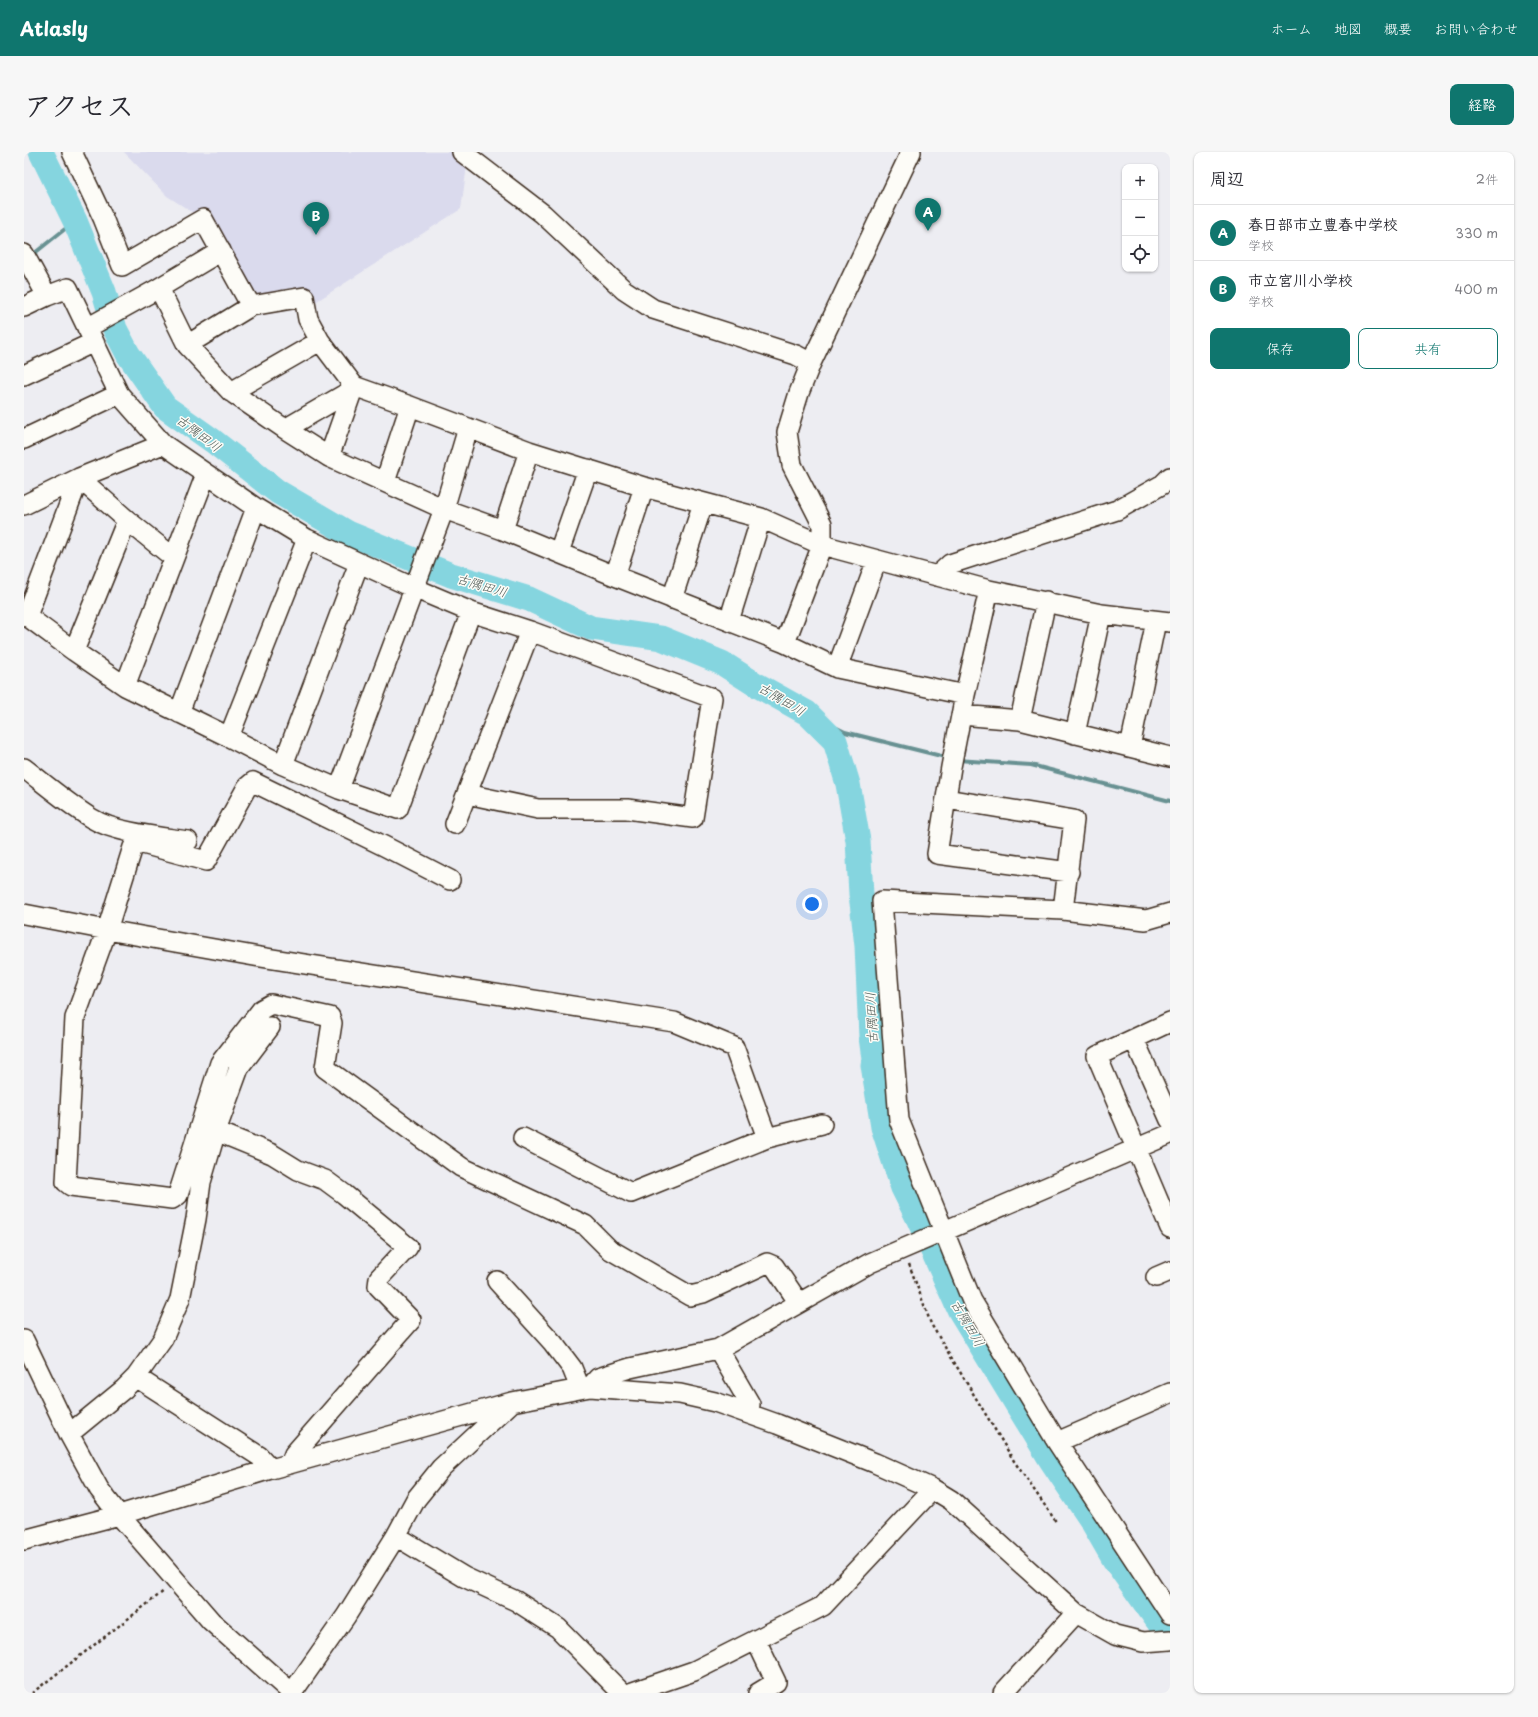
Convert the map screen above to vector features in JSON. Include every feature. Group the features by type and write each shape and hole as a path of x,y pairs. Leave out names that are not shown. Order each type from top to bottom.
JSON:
{"street":[{"path":"72,152 103,218 122,266 203,219 251,306"},
{"path":"462,152 542,214 624,290 653,309 796,355 811,363"},
{"path":"785,643 822,545 822,524 792,465 787,432 799,393 811,363 911,152"},
{"path":"24,375 90,335 159,288 221,251"},
{"path":"24,254 47,296"},
{"path":"24,307 68,288 120,394 163,444 256,508 307,539 359,563 416,585 471,612 530,631 712,698 693,818 627,809 538,808 466,794"},
{"path":"159,288 187,344 231,392 329,458 444,509 559,552 672,599 785,643 837,668 965,695"},
{"path":"187,344 251,306 304,297 308,319 320,340 353,388 410,406 529,451 644,487 761,518 822,545 989,590 1101,614 1163,621 1130,747"},
{"path":"231,392 320,340"},
{"path":"285,429 353,388"},
{"path":"329,458 353,388"},
{"path":"24,439 120,394"},
{"path":"385,482 410,406"},
{"path":"339,789 444,509 468,428"},
{"path":"24,505 79,478 163,444"},
{"path":"503,530 529,451"},
{"path":"559,552 588,469"},
{"path":"125,686 206,474"},
{"path":"938,576 950,564 1117,510 1163,484 1170,477"},
{"path":"79,478 127,520 174,558"},
{"path":"79,478 26,615 74,651 125,686 230,737 283,765 339,789 398,809 471,612"},
{"path":"615,576 644,487"},
{"path":"672,599 703,503"},
{"path":"179,713 256,508"},
{"path":"729,621 761,518"},
{"path":"74,651 127,520"},
{"path":"230,737 307,539"},
{"path":"837,668 877,560"},
{"path":"283,765 359,563"},
{"path":"989,590 965,695 946,798 938,854 1069,872"},
{"path":"1020,720 1046,601"},
{"path":"1075,734 1101,614"},
{"path":"455,824 530,631"},
{"path":"961,716 1020,720 1170,757"},
{"path":"24,768 91,818 110,826 188,841"},
{"path":"450,880 253,782 247,787 206,861 139,843 133,847 107,930 75,1018 66,1182 71,1186 172,1199 178,1195 220,1063 262,1009 270,1004 279,1005 330,1017 332,1023 325,1068 461,1167 585,1225 610,1249 690,1296 702,1293 768,1262 774,1266 799,1303"},
{"path":"946,798 1074,820 1069,872 1063,910"},
{"path":"1170,913 1146,920 1063,910 882,901 899,1120 972,1301 1057,1442 1170,1614"},
{"path":"24,914 254,956 674,1022 734,1046 767,1138"},
{"path":"1170,1022 1097,1056 1170,1228"},
{"path":"69,1434 124,1389 136,1377 163,1339 180,1299 196,1219 201,1182 216,1132 239,1068 270,1028"},
{"path":"1134,1039 1170,1120"},
{"path":"523,1138 631,1193 767,1138 822,1124"},
{"path":"216,1132 272,1154 298,1170 326,1180 408,1247 379,1278 378,1286 411,1320 294,1454 290,1464"},
{"path":"585,1387 598,1378 630,1368 718,1349 870,1263 1170,1134"},
{"path":"497,1281 553,1343 585,1387"},
{"path":"24,1340 69,1434 99,1489 119,1515 211,1621 292,1693 346,1616 396,1536 416,1500 441,1468 512,1402"},
{"path":"718,1349 750,1404 749,1414"},
{"path":"136,1377 259,1456 271,1469"},
{"path":"24,1540 119,1515 271,1469 512,1402 585,1387 680,1394 715,1402 749,1414 875,1464 933,1489 951,1500 1076,1613 1115,1635 1143,1642 1170,1640"},
{"path":"1057,1442 1170,1393"},
{"path":"630,1693 694,1671 823,1606 933,1489"},
{"path":"396,1536 464,1577 516,1601 558,1628 622,1693"},
{"path":"1003,1693 1076,1613"},
{"path":"756,1640 776,1682 758,1693"}],"path":[{"path":"903,1248 931,1324 1014,1461 1057,1523"},
{"path":"32,1693 177,1581"}],"shaded area":[{"path":"124,152 462,152 468,158 461,209 306,308 251,306 203,219 167,196"}],"waterway":[{"name":"古隅田川","path":"41,152 75,221 104,292 115,329 128,354 165,407 213,441 278,492 348,533 451,575 529,599 591,628 661,638 722,663 755,684 807,713 835,741 848,784 858,841 861,894 867,946 871,1037 874,1059 873,1065 883,1127 903,1188 960,1311 1051,1460 1092,1521 1114,1559 1170,1638"},
{"path":"31,256 75,221"},
{"path":"807,713 845,732 949,758"},
{"path":"957,760 1031,765 1170,801"}],"place":[{"name":"春日部市立豊春中学校","path":"928,231"},
{"name":"市立宮川小学校","path":"316,235"}]}
